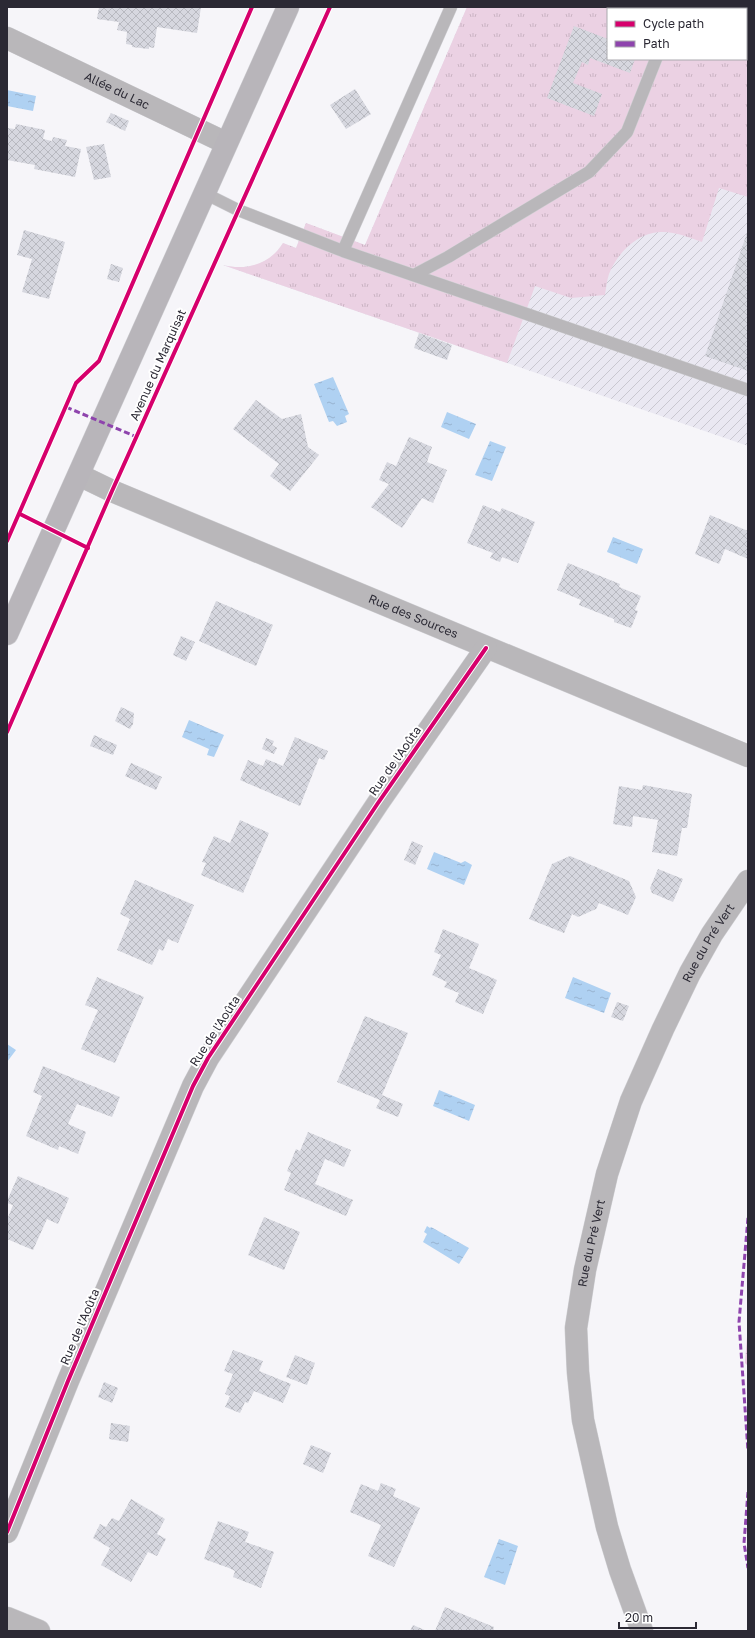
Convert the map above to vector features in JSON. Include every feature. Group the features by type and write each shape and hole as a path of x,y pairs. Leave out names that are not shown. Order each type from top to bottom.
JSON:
{"main road":[{"path":"7,634 288,7"}],"street":[{"name":"Allée du Lac","path":"7,38 226,143"},
{"name":"Rue des Sources","path":"79,475 112,491 748,756"},
{"name":"Rue de l'Aoûta","path":"7,1532 83,1345 193,1086 208,1058 378,803 486,648"},
{"name":"Rue du Pré Vert","path":"642,1631 620,1570 607,1527 583,1420 578,1372 576,1328 585,1270 607,1174 631,1101 690,973 712,934 748,881"},
{"path":"7,1618 39,1631"}],"lane":[{"path":"343,251 451,7"},
{"path":"414,275 448,257 589,172 627,132 656,60"},
{"path":"204,193 238,210 343,251 748,390"}],"shaded area":[{"path":"467,7 748,7 748,446 223,265 239,268 256,265 274,255 283,243 296,248 306,223 365,245"}],"green space":[{"path":"467,7 748,7 748,197 719,188 702,242 670,232 651,233 635,240 622,252 613,266 607,281 605,295 571,298 535,286 507,363 223,265 241,267 257,264 272,256 283,243 296,248 306,223 365,245"},
{"path":"748,1323 748,1366 745,1363"}],"water":[{"path":"7,90 36,96 33,111 7,106"},
{"path":"333,377 349,414 345,416 347,422 337,426 333,421 329,422 314,384"},
{"path":"447,412 476,424 469,439 441,427"},
{"path":"490,441 506,447 492,481 475,475"},
{"path":"613,537 643,549 637,564 607,552"},
{"path":"189,720 224,735 214,757 207,755 209,749 182,737"},
{"path":"434,852 461,863 465,861 472,865 464,885 427,869"},
{"path":"573,977 611,993 604,1013 565,998"},
{"path":"7,1044 16,1050 7,1062"},
{"path":"439,1090 475,1105 469,1121 433,1106"},
{"path":"427,1226 469,1248 459,1264 423,1242 427,1234 424,1232"},
{"path":"499,1539 518,1546 505,1585 484,1577"}],"building":[{"path":"99,7 201,7 197,33 157,27 154,48 149,47 149,49 132,47 132,45 126,44 127,32 117,30 119,22 97,19"},
{"path":"574,26 607,39 607,60 635,60 630,73 590,58 588,65 582,62 573,83 602,94 594,116 547,98"},
{"path":"355,89 371,114 346,129 330,105"},
{"path":"111,113 129,121 125,131 106,122"},
{"path":"16,124 45,130 43,139 52,141 53,137 67,140 65,146 81,149 75,177 34,169 35,165 7,160 7,128 15,129"},
{"path":"104,144 111,177 94,180 86,147"},
{"path":"24,230 65,242 49,299 22,292 32,259 17,255"},
{"path":"748,230 748,371 705,356"},
{"path":"111,264 123,268 119,282 107,279"},
{"path":"419,333 452,345 447,360 414,348"},
{"path":"256,400 282,419 301,414 308,447 319,455 290,491 270,476 279,464 233,429"},
{"path":"409,437 432,447 427,462 447,470 433,503 422,498 402,528 371,507 389,484 379,480 387,462 396,466"},
{"path":"483,505 500,512 502,508 535,522 518,563 502,557 500,562 490,558 493,553 467,543"},
{"path":"710,515 748,531 748,559 725,549 719,564 695,554"},
{"path":"568,563 620,584 619,587 641,596 635,610 638,611 631,628 614,622 614,619 579,605 581,600 557,590"},
{"path":"216,601 273,625 256,666 199,641"},
{"path":"181,636 195,642 186,661 173,655"},
{"path":"121,707 134,713 133,724 130,729 115,721"},
{"path":"94,735 117,745 113,755 90,746"},
{"path":"295,737 328,751 324,760 319,758 300,806 240,780 248,760 263,766 266,759 283,766"},
{"path":"266,738 274,741 272,745 277,748 274,754 262,749"},
{"path":"131,763 162,777 156,790 125,776"},
{"path":"643,785 692,794 687,828 682,828 677,856 652,852 658,820 633,816 632,827 613,824 619,786 642,790"},
{"path":"240,820 269,833 243,893 201,875 206,863 202,862 214,836 230,843"},
{"path":"412,841 423,846 415,865 404,860"},
{"path":"570,856 629,881 636,897 628,915 599,903 596,909 578,917 572,914 564,933 529,919 552,864"},
{"path":"658,869 683,879 673,902 652,893 650,888"},
{"path":"135,880 194,905 178,943 168,939 163,951 159,949 152,965 117,950 130,919 120,914"},
{"path":"443,929 479,944 469,968 497,980 483,1014 455,1002 459,993 444,987 447,982 432,975 441,955 434,952"},
{"path":"97,977 144,997 115,1063 81,1049 98,1010 85,1005"},
{"path":"617,1002 629,1006 623,1021 611,1017"},
{"path":"365,1016 408,1033 382,1095 403,1104 398,1117 376,1108 380,1100 337,1082"},
{"path":"43,1066 120,1097 112,1117 77,1104 68,1124 86,1132 78,1154 59,1146 58,1150 26,1136 42,1096 33,1092"},
{"path":"308,1132 351,1150 344,1167 325,1159 315,1184 353,1200 346,1216 284,1190 291,1173 287,1171 296,1149 300,1151"},
{"path":"18,1176 69,1198 58,1224 47,1219 33,1250 7,1239 7,1220 13,1205 7,1203 7,1201"},
{"path":"264,1217 300,1232 284,1270 248,1255"},
{"path":"233,1350 263,1361 259,1371 291,1384 283,1403 254,1391 248,1403 245,1402 240,1413 225,1407 230,1396 225,1394 233,1374 224,1371"},
{"path":"295,1355 315,1363 307,1385 286,1377"},
{"path":"104,1382 118,1388 112,1403 98,1397"},
{"path":"111,1423 130,1426 128,1442 109,1439"},
{"path":"311,1445 331,1453 323,1473 303,1464"},
{"path":"381,1483 396,1489 393,1496 420,1508 394,1567 368,1556 381,1525 350,1512 361,1484 378,1491"},
{"path":"131,1499 165,1519 157,1534 166,1539 157,1556 148,1552 131,1582 101,1565 110,1548 93,1538 100,1524 106,1527 112,1518 119,1521"},
{"path":"218,1521 249,1532 245,1542 274,1552 261,1588 233,1577 235,1571 204,1559"},
{"path":"445,1607 494,1627 493,1631 435,1631"},
{"path":"413,1625 427,1631 410,1631"}],"marked path":[{"path":"66,407 137,437"},
{"path":"748,1218 739,1322 748,1451"},
{"path":"748,1492 744,1543 748,1568"}],"cycle path":[{"path":"7,541 76,383 99,361 252,7"},
{"name":"Avenue du Marquisat","path":"7,732 112,491 330,7"},
{"path":"20,514 88,548"},
{"path":"7,1532 68,1381 193,1086 208,1058 378,803 486,648"}]}
